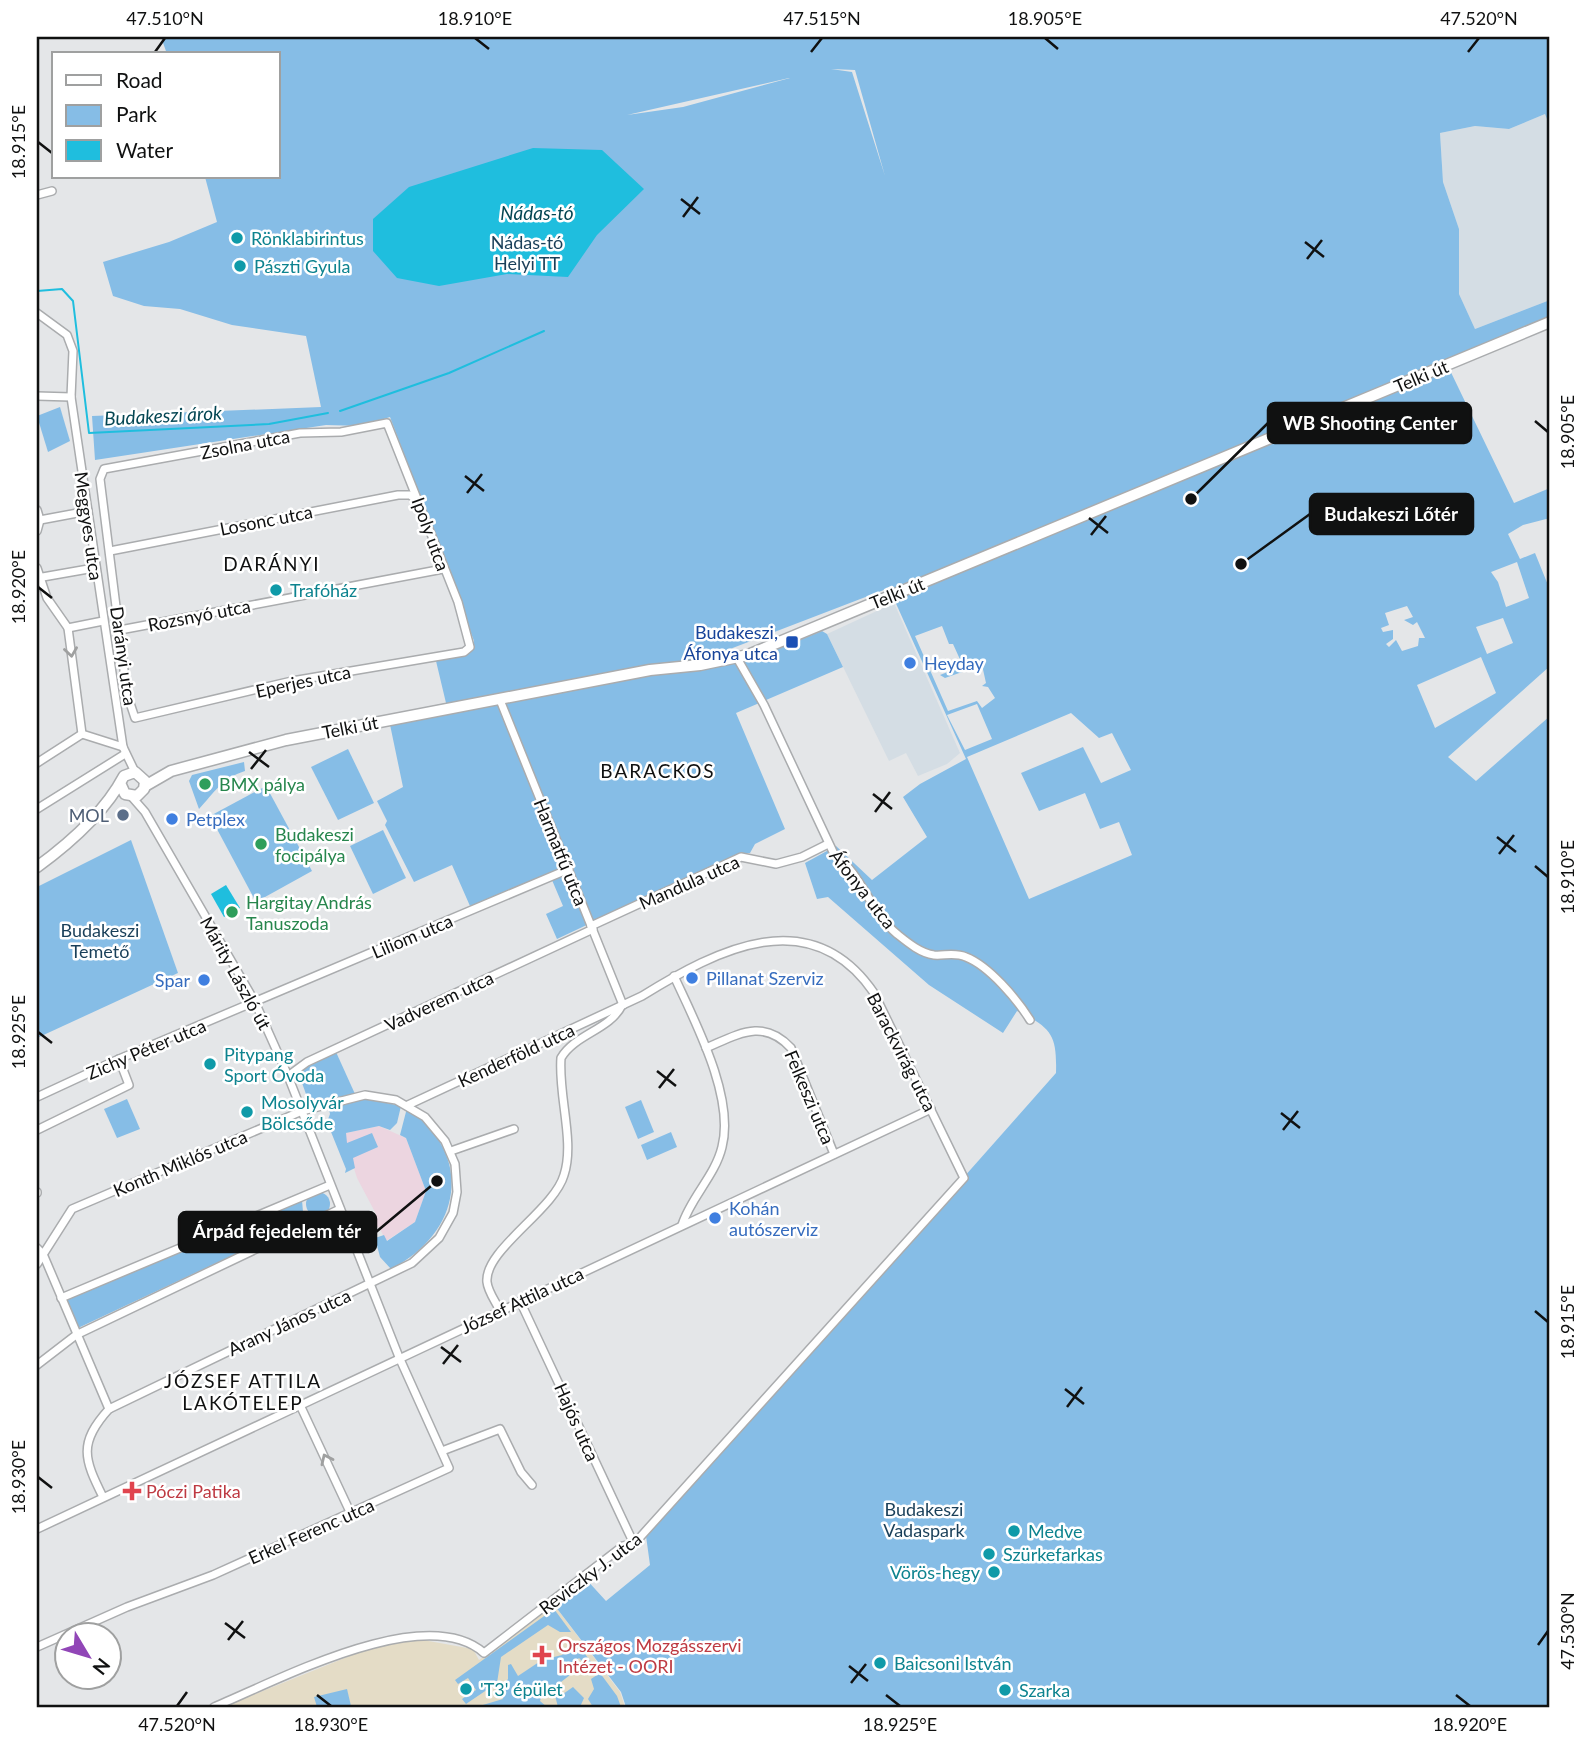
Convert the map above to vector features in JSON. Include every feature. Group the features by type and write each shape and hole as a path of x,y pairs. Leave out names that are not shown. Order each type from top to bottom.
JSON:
{"main road":[{"name":"Telki út","path":"171,771 213,758 350,727 650,670 737,658 1550,322"},
{"path":"37,867 61,849 130,777 171,771"},
{"path":"100,810 171,771"},
{"path":"130,777 137,792"},
{"path":"130,777 137,792"}],"street":[{"path":"37,195 52,191"},
{"name":"Meggyes utca","path":"37,313 69,339 73,351 71,397 94,568 130,777"},
{"path":"37,396 71,397"},
{"name":"Zsolna utca","path":"104,469 300,433 341,432 387,423"},
{"name":"Ipoly utca","path":"387,423 462,613 470,646"},
{"name":"Darányi utca","path":"104,469 100,479 127,694 135,718"},
{"name":"Losonc utca","path":"110,551 398,495 410,495 420,502"},
{"path":"37,510 40,520 37,531"},
{"path":"40,520 88,511"},
{"path":"37,568 38,578 47,598 68,628 82,734"},
{"path":"38,578 94,568"},
{"name":"Rozsnyó utca","path":"107,639 443,569"},
{"path":"68,628 103,621"},
{"name":"Eperjes utca","path":"135,718 292,681 464,652 470,646"},
{"name":"Áfonya utca","path":"737,658 764,705 828,844 894,931 918,949 932,955 966,957 1012,995 1030,1020"},
{"name":"Harmatfű utca","path":"500,700 623,1004"},
{"path":"82,734 124,751"},
{"path":"37,763 82,734"},
{"path":"37,809 124,751"},
{"name":"Márity László út","path":"137,792 145,812 255,1002 288,1076 399,1357 442,1451"},
{"name":"Mandula utca","path":"592,927 741,857 776,864 802,857 828,844"},
{"name":"Liliom utca","path":"255,1002 569,869"},
{"name":"Vadverem utca","path":"288,1076 307,1062 592,927"},
{"name":"Barackvirág utca","path":"623,1004 674,976 747,944 771,940 804,943 845,959 860,973 874,993 964,1178"},
{"path":"674,976 706,1048 721,1104 724,1137 709,1176 682,1225"},
{"name":"Zichy Péter utca","path":"37,1097 255,1002"},
{"path":"500,1311 487,1285 490,1268 553,1195 564,1178 568,1161 561,1058 576,1040 613,1017 623,1004"},
{"name":"Kenderföld utca","path":"408,1105 623,1004"},
{"name":"Felkeszi utca","path":"706,1048 748,1031 768,1032 781,1037 791,1048 834,1154"},
{"path":"37,1130 129,1085 119,1059"},
{"name":"Konth Miklós utca","path":"40,1251 72,1209 302,1111 365,1095 408,1105"},
{"path":"408,1105 439,1132 451,1151 514,1129"},
{"name":"József Attila utca","path":"37,1529 399,1357 682,1225 755,1194 931,1108"},
{"name":"Arany János utca","path":"103,1497 86,1454 87,1440 109,1409 412,1263 428,1250 448,1224 457,1192 451,1151"},
{"name":"Reviczky J. utca","path":"214,1707 363,1646 412,1635 472,1644 484,1653 623,1546 634,1544 964,1178"},
{"path":"61,1298 330,1185"},
{"path":"37,1365 76,1335 340,1209"},
{"path":"40,1251 109,1409"},
{"path":"37,1264 40,1251"},
{"name":"Hajós utca","path":"520,1301 634,1544"},
{"path":"300,1405 351,1514"},
{"path":"442,1451 500,1429 521,1472 532,1485"},
{"name":"Erkel Ferenc utca","path":"37,1647 351,1514 449,1468 442,1451"}],"shaded area":[{"path":"1545,114 1550,127 1550,300 1475,329 1459,294 1459,229 1443,182 1440,133 1475,126 1509,129"},
{"path":"894,603 960,753 947,764 918,776 906,753 889,761 827,634"},
{"path":"379,1126 406,1138 426,1191 415,1222 386,1241 380,1229 371,1221 376,1214 357,1178 346,1143 346,1133"},
{"path":"552,1602 620,1692 625,1707 223,1707 367,1649 412,1638 473,1649 479,1660 491,1655 493,1653 490,1652"}],"green space":[{"path":"161,37 1550,37 1550,127 1545,114 1509,129 1475,126 1440,133 1443,182 1459,229 1459,294 1475,329 1550,300 1550,320 1445,360 1514,503 1550,488 1550,518 1523,525 1508,534 1520,559 1535,553 1550,590 1550,666 1448,757 1476,781 1550,716 1550,1707 626,1707 621,1692 552,1602 585,1578 606,1601 650,1565 646,1536 1056,1073 1053,1041 1045,1028 1017,1011 1003,1033 929,985 828,897 817,899 805,863 836,846 872,880 927,837 903,797 920,784 966,759 889,588 730,649 748,661 822,631 827,634 843,667 736,713 785,829 755,844 750,853 737,854 557,939 546,914 563,906 549,873 470,906 452,865 414,882 385,825 387,821 377,801 403,787 388,715 446,703 436,661 469,653 474,641 390,417 362,426 326,425 95,460 92,416 321,407 306,336 232,325 180,309 144,306 113,296 103,262 169,242 217,222 205,178 280,178 280,52 166,52","holes":["831,69 855,70 885,176 852,72","789,78 683,107 627,115","1517,562 1529,598 1506,607 1498,582 1491,572","1407,606 1413,617 1404,620 1413,625 1417,622 1425,638 1419,638 1418,646 1402,651 1396,640 1389,647 1386,644 1393,639 1393,630 1383,632 1381,628 1389,625 1385,613","1503,618 1513,643 1487,654 1476,627","942,626 949,644 953,644 963,666 940,675 945,678 982,665 986,683 982,686 988,687 995,698 982,708 977,701 948,711 915,636","1481,657 1496,693 1435,728 1417,685","977,704 992,739 965,750 947,715","1071,713 1099,738 1112,733 1131,770 1101,783 1083,747 1021,773 1039,811 1085,793 1100,829 1119,822 1132,855 1029,899 967,757"]},
{"path":"60,407 70,441 48,452 37,416"},
{"path":"348,749 374,803 338,820 311,767"},
{"name":"BMX pálya","path":"244,762 245,771 224,782 199,809 189,781 192,775"},
{"name":"Budakeszi focipálya","path":"266,786 312,871 256,902 210,816"},
{"path":"383,830 406,878 373,894 350,846"},
{"name":"Budakeszi Temető","path":"131,840 178,973 37,1038 37,887"},
{"path":"336,1052 355,1094 310,1105 298,1072"},
{"path":"364,1098 401,1106 397,1123 390,1130 379,1126 346,1133 347,1143 372,1133 378,1147 353,1158 355,1168 345,1173 346,1169 327,1122 330,1114 328,1105"},
{"path":"127,1099 140,1129 117,1138 104,1109"},
{"path":"641,1100 654,1132 638,1139 625,1107"},
{"path":"407,1108 429,1127 443,1148 451,1170 451,1193 445,1215 433,1235 415,1254 391,1269 380,1257 375,1238 384,1235 387,1241 415,1222 426,1191 406,1138 400,1135"},
{"path":"671,1132 677,1147 647,1160 641,1145"},
{"path":"318,1192 326,1196 330,1204 326,1212 318,1216 310,1212 306,1204 310,1196"},
{"path":"302,1200 303,1212 310,1219 78,1328 67,1300"},
{"path":"554,1609 571,1632 560,1632 548,1625 501,1657 497,1683 466,1704 462,1699 476,1690 468,1678 458,1684 455,1680"},
{"path":"576,1642 594,1666 591,1670 579,1658 571,1664 574,1672 557,1685 563,1694 573,1687 584,1698 580,1707 558,1707 553,1688 546,1682 540,1701 547,1707 476,1707 503,1699 500,1690 508,1679 508,1665 511,1664 518,1676 542,1660 562,1655"},
{"path":"600,1673 617,1696 621,1707 593,1707 588,1699 594,1689 591,1679"},
{"path":"347,1689 351,1706 317,1707 314,1697"}],"water":[{"name":"Nádas-tó","path":"533,148 602,150 644,189 597,235 568,277 507,274 439,286 397,278 373,251 373,219 409,187"},
{"path":"226,885 240,908 224,917 211,894"}],"waterway":[{"name":"Budakeszi árok","path":"37,291 62,289 73,301 89,433 269,424 328,413"},
{"name":"Budakeszi árok","path":"340,411 449,373 544,331"}],"place":[{"name":"Rönklabirintus","path":"237,238"},
{"name":"Pászti Gyula","path":"240,266"},
{"name":"WB Shooting Center","path":"1191,499"},
{"name":"Budakeszi Lőtér","path":"1241,564"},
{"name":"Trafóház","path":"276,590"},
{"name":"Budakeszi, Áfonya utca","path":"792,642"},
{"name":"Heyday","path":"910,663"},
{"name":"BMX pálya","path":"205,784"},
{"name":"MOL","path":"123,815"},
{"name":"Petplex","path":"172,819"},
{"name":"Budakeszi focipálya","path":"261,844"},
{"name":"Hargitay András Tanuszoda","path":"232,912"},
{"name":"Pillanat Szerviz","path":"692,978"},
{"name":"Spar","path":"204,980"},
{"name":"Pitypang Sport Óvoda","path":"210,1064"},
{"name":"Mosolyvár Bölcsőde","path":"247,1112"},
{"name":"Árpád fejedelem tér","path":"437,1181"},
{"name":"Kohán autószerviz","path":"715,1218"},
{"name":"Póczi Patika","path":"132,1491"},
{"name":"Medve","path":"1014,1531"},
{"name":"Szürkefarkas","path":"989,1554"},
{"name":"Vörös-hegy","path":"994,1572"},
{"name":"Országos Mozgásszervi Intézet - OORI","path":"542,1655"},
{"name":"Baicsoni István","path":"880,1663"},
{"name":"'T3' épület","path":"466,1689"},
{"name":"Szarka","path":"1005,1690"}],"district":[{"name":"DARÁNYI","path":"272,563"},
{"name":"BARACKOS","path":"658,770"},
{"name":"JÓZSEF ATTILA LAKÓTELEP","path":"243,1391"}],"park label":[{"name":"Nádas-tó Helyi TT","path":"527,252"},
{"name":"Budakeszi Vadaspark","path":"924,1519"}]}
